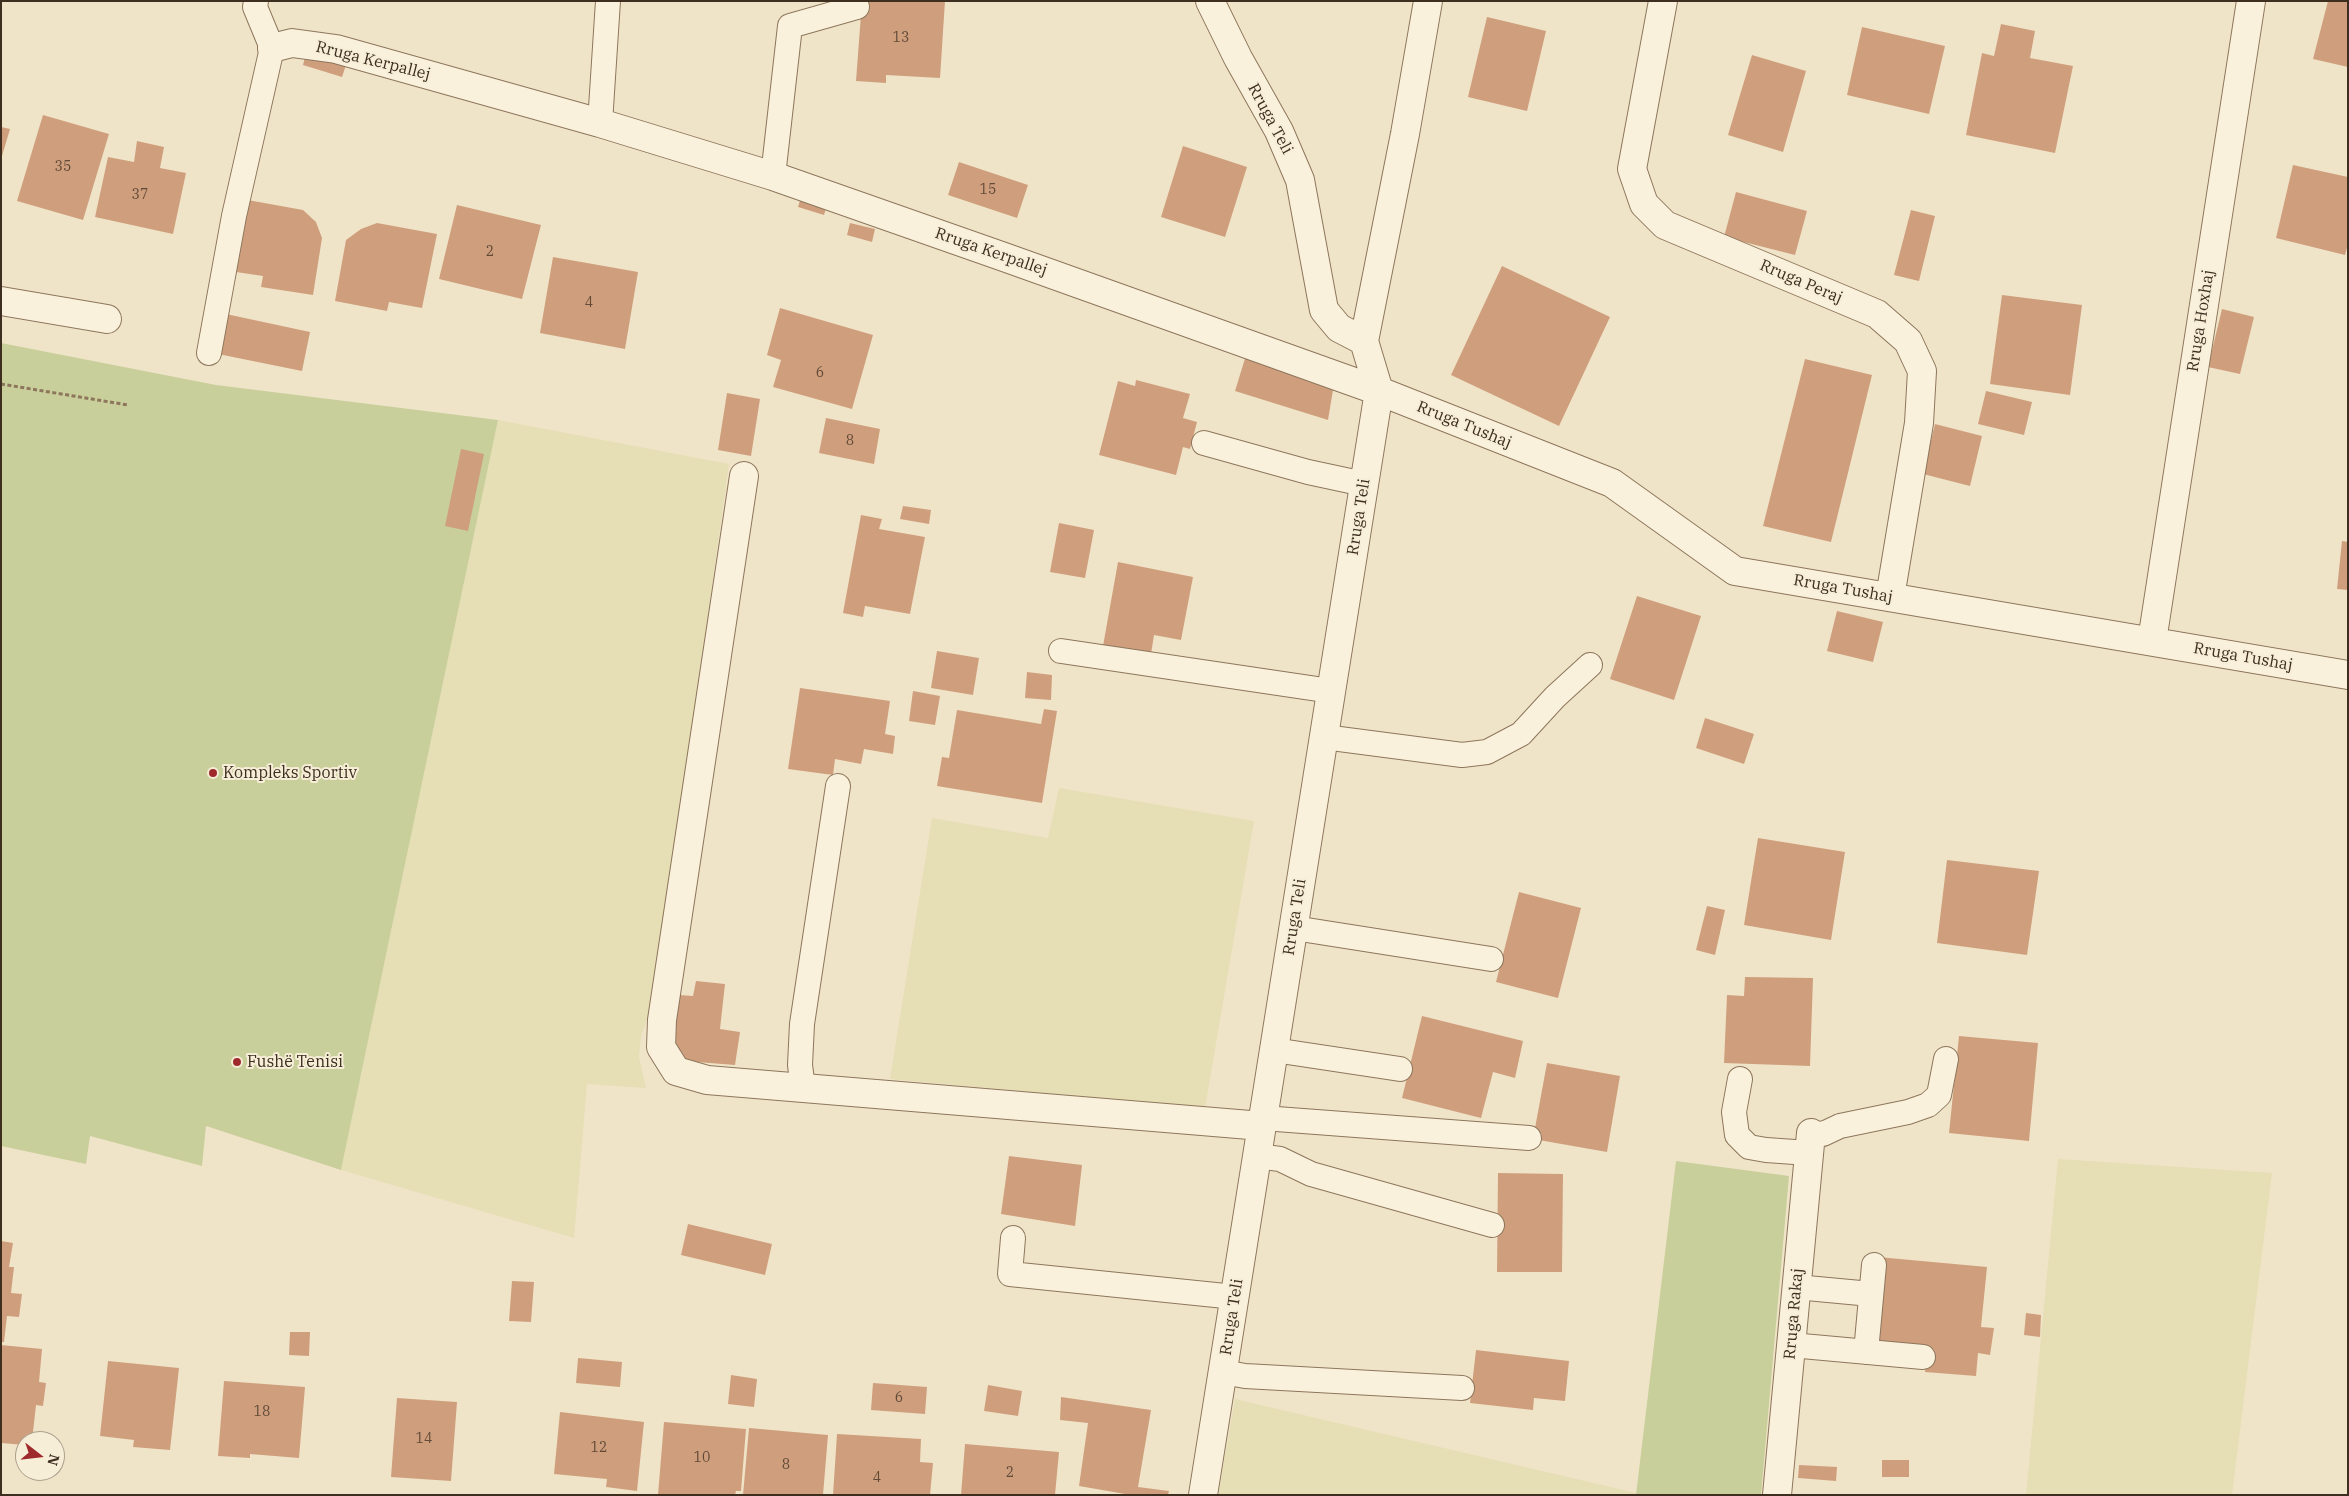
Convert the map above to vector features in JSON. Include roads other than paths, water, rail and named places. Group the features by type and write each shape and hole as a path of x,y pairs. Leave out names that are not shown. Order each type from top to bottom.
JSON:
{"street":[{"name":"Rruga Teli","path":"1210,1 1238,58 1279,131 1300,180 1324,310 1339,328 1364,341"},
{"name":"Rruga Teli","path":"1203,1495 1379,391 1364,341 1405,134 1428,1"},
{"name":"Rruga Peraj","path":"1663,1 1632,169 1644,204 1665,225 1877,314 1908,341 1922,371 1919,422 1890,597"},
{"name":"Rruga Hoxhaj","path":"2152,642 2251,1"},
{"name":"Rruga Kerpallej","path":"272,48 292,43 336,49 600,123 773,176 1379,391"},
{"path":"1,301 107,319"},
{"name":"Rruga Tushaj","path":"1379,391 1612,484 1735,571 2348,675"},
{"path":"744,476 662,1020 661,1047 676,1071 707,1080 1263,1122"},
{"name":"Rruga Rakaj","path":"1778,1495 1810,1143"}],"lane":[{"path":"209,353 234,216 272,48 255,7 256,1"},
{"path":"600,123 608,1"},
{"path":"773,176 790,26 857,7"},
{"path":"1204,442 1308,472 1364,484"},
{"path":"1062,651 1331,691"},
{"path":"1324,737 1462,755 1487,752 1521,734 1590,665"},
{"path":"803,1088 800,1065 802,1024 838,786"},
{"path":"1294,928 1491,959"},
{"path":"1274,1050 1400,1069"},
{"path":"1740,1079 1734,1112 1737,1135 1749,1146 1766,1150 1810,1143 1840,1126 1908,1112 1928,1105 1939,1095 1946,1059"},
{"path":"1263,1122 1529,1138"},
{"path":"1258,1156 1280,1159 1311,1174 1492,1225"},
{"path":"1013,1238 1010,1274 1235,1297"},
{"path":"1866,1352 1874,1265"},
{"path":"1796,1287 1871,1294"},
{"path":"1791,1345 1923,1357"},
{"path":"1223,1372 1245,1376 1462,1388"}],"place":[{"name":"Kompleks Sportiv","path":"213,773"},
{"name":"Fushë Tenisi","path":"237,1062"}]}
